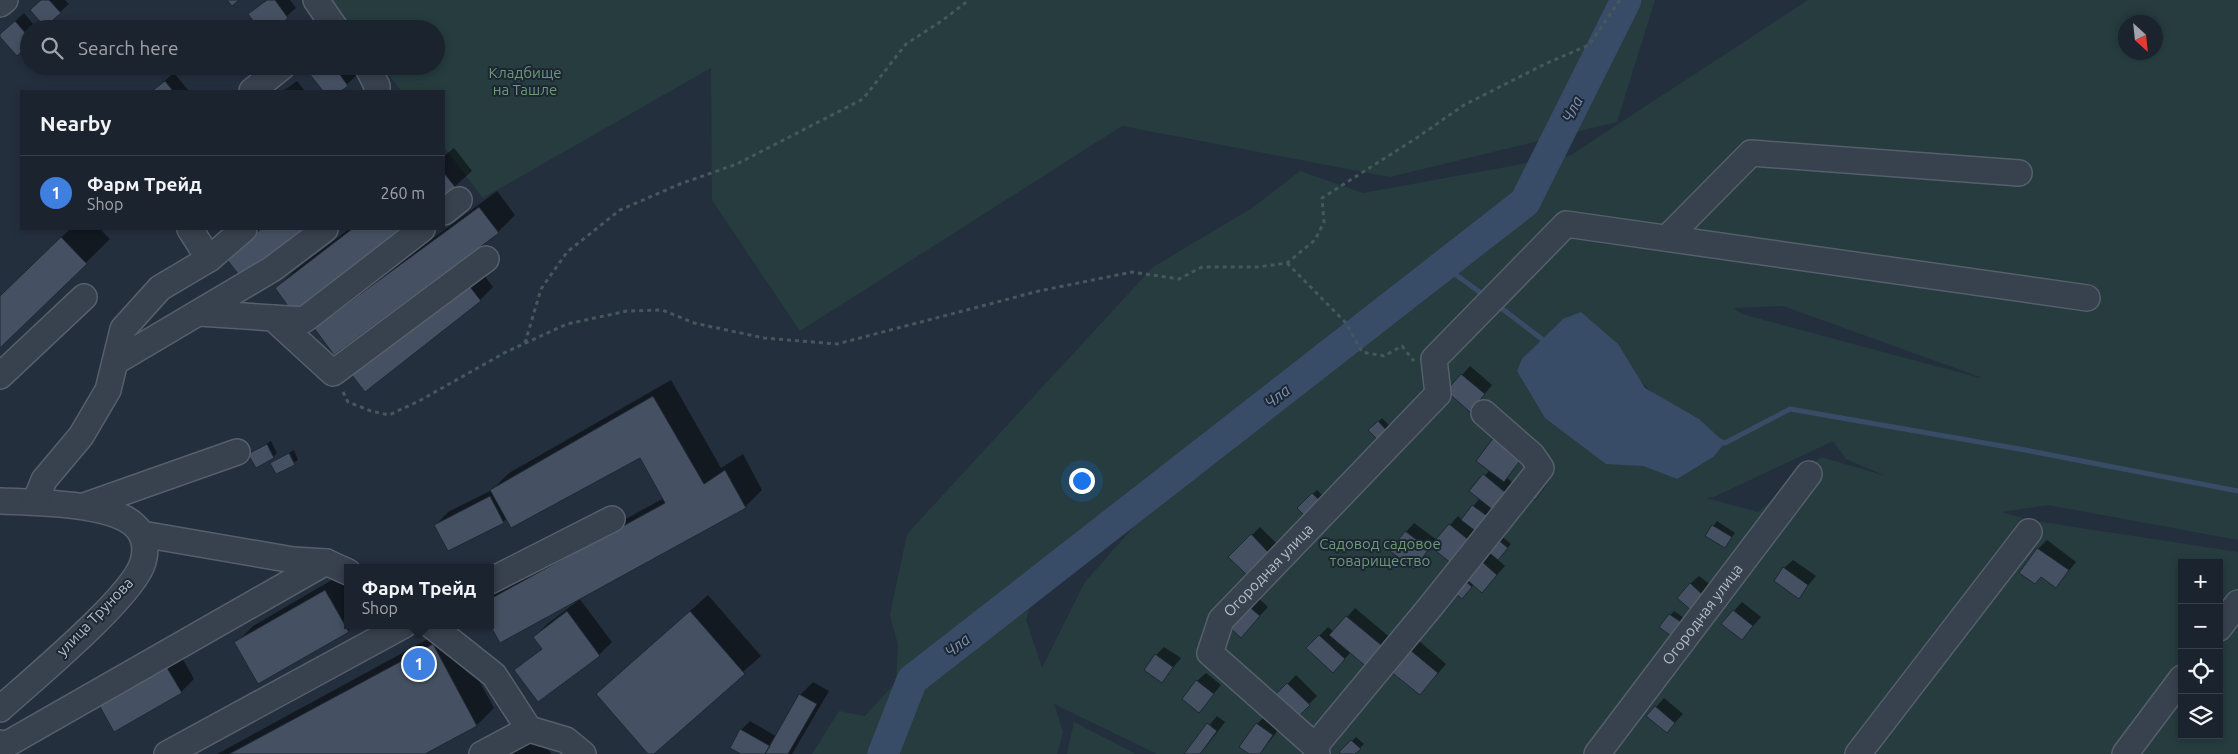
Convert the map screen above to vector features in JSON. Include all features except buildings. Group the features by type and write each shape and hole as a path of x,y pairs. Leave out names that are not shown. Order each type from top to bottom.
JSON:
{"street":[{"path":"0,4 5,0"},
{"path":"253,90 272,75"},
{"path":"372,75 377,90"},
{"path":"1667,238 1751,153 2019,173"},
{"name":"Огородная улица","path":"1484,413 1532,455 1540,468 1316,750 1210,653 1221,620 1438,394 1434,359 1566,224 1667,238"},
{"path":"191,230 209,259"},
{"path":"35,502 44,480 86,429 108,390 123,329 160,288 209,259 243,230"},
{"path":"115,362 272,270 324,230"},
{"path":"199,313 304,320 421,230"},
{"path":"1667,238 2087,298"},
{"path":"273,318 333,373 486,259"},
{"path":"0,376 84,297"},
{"path":"84,506 237,452"},
{"name":"Огородная улица","path":"1596,754 1689,635 1809,474"},
{"path":"0,501 84,506 133,523 142,534 337,567"},
{"path":"494,579 612,519"},
{"path":"1858,754 2029,532"},
{"name":"улица Трунова","path":"0,709 86,631 126,588 143,564 145,544 142,534"},
{"path":"3,748 337,567"},
{"path":"2223,623 2238,603"},
{"path":"167,754 397,629"},
{"path":"436,629 494,675 529,729 566,740 583,754"},
{"path":"2125,754 2178,683"},
{"path":"482,754 529,729"}],"path":[{"path":"525,343 541,289 567,252 620,210 680,184 737,164 863,99 906,44 970,0"},
{"path":"333,373 348,402 370,411 389,415 419,401 525,343 567,324 627,311 662,310 694,323 764,338 837,344 1039,291 1132,272 1179,279 1202,267 1258,267 1288,263 1315,240 1324,222 1322,198 1418,137 1464,105 1545,64 1589,45 1620,0"},
{"path":"1288,263 1346,323 1362,352 1384,356 1402,346 1414,362"}],"green space":[{"name":"Кладбище на Ташле","path":"331,0 1655,0 1617,122 1390,177 1122,126 800,331 712,200 711,68 483,198 445,148 445,90 400,90 389,75 445,75 445,20 346,20"},
{"name":"Садовод садовое товарищество","path":"1808,0 2238,0 2238,540 2048,505 2002,512 2029,520 2238,552 2238,754 1157,754 1054,704 1063,732 1057,754 812,754 839,711 865,716 896,682 898,645 890,615 907,534 1153,267 1252,208 1300,171 1363,193 1571,155","holes":["1783,306 1980,378 1742,314 1733,308","1639,380 1666,405 1615,446","1833,441 1846,459 1886,476 1821,457 1758,512 1706,498 1714,497","1144,515 1085,582 1042,668 1026,620 1036,588 1058,585"]},
{"path":"1074,722 1136,754 1067,754"}],"water":[{"path":"1581,312 1618,344 1645,388 1699,419 1725,443 1713,457 1677,479 1643,466 1606,464 1545,418 1517,371 1522,359 1563,319"}],"waterway":[{"name":"Чла","path":"883,754 912,680 1525,202 1626,0"},
{"path":"1444,266 1485,296"},
{"path":"1496,304 1542,339 1543,345"},
{"path":"1720,441 1725,443 1790,409 2025,450 2238,491"}],"place":[{"name":"Фарм Трейд","path":"419,664"}]}
